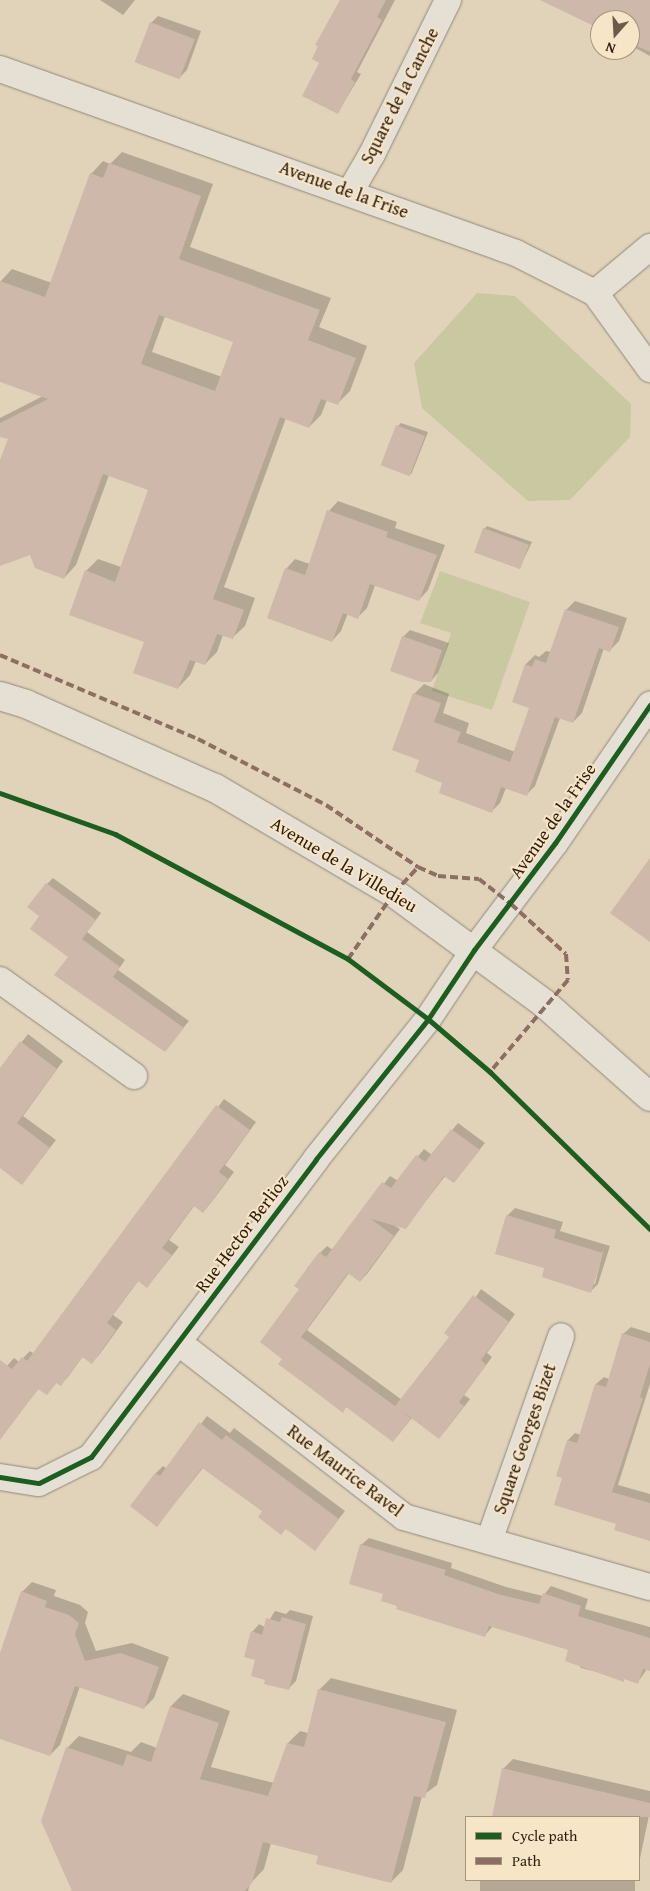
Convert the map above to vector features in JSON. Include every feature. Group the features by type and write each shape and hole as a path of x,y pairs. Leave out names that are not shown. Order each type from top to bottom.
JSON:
{"street":[{"name":"Square de la Canche","path":"350,192 372,154 448,0"},
{"name":"Avenue de la Frise","path":"0,69 350,192 516,253 595,294 650,369"},
{"path":"595,294 650,247"},
{"name":"Avenue de la Villedieu","path":"0,696 26,704 215,788 394,893 545,1004 650,1097"},
{"name":"Avenue de la Frise","path":"474,950 555,843 650,705"},
{"name":"Rue Hector Berlioz","path":"0,1477 39,1483 91,1457 179,1343 316,1159 428,1019 474,950"},
{"path":"0,980 134,1076"},
{"name":"Square Georges Bizet","path":"489,1541 561,1336"},
{"name":"Rue Maurice Ravel","path":"179,1343 404,1517 650,1587"}],"shaded area":[{"path":"477,293 515,296 631,404 630,437 570,500 528,501 422,408 414,363"},
{"path":"440,571 530,602 492,710 432,691 451,633 420,623"}],"building":[{"path":"340,0 386,0 377,17 382,20 351,79 355,82 338,114 302,96 319,63 312,59 318,46 315,45"},
{"path":"540,0 650,0 650,52 640,48 640,10 590,10 590,24"},
{"path":"150,22 195,39 179,79 135,62"},
{"path":"109,163 201,196 179,259 320,310 308,340 356,358 338,405 321,399 309,428 280,417 213,599 244,610 233,639 217,634 205,665 190,660 178,689 133,673 144,642 69,615 85,570 115,582 148,490 103,474 64,579 35,568 30,555 0,566 0,460 8,439 0,437 0,423 48,399 0,382 0,281 45,297 90,173 103,178","holes":["159,315 233,342 215,391 141,364"]},
{"path":"396,425 425,436 410,476 381,465"},
{"path":"327,510 388,532 386,537 437,555 419,601 370,584 358,619 343,613 332,642 267,618 285,568 305,575"},
{"path":"483,528 529,545 520,569 474,552"},
{"path":"565,609 619,627 610,652 599,648 573,723 555,717 527,796 501,787 492,813 439,793 442,783 415,772 419,760 392,750 413,693 441,703 434,722 461,732 457,742 510,762 529,708 512,702 525,664 532,667 535,659 546,663"},
{"path":"402,636 442,650 431,682 421,682 390,671"},
{"path":"650,858 650,942 610,913"},
{"path":"46,883 96,920 82,939 120,967 113,977 184,1028 165,1052 54,975 68,957 30,929 39,916 27,907"},
{"path":"20,1041 57,1069 17,1123 50,1148 22,1185 0,1168 0,1068"},
{"path":"216,1105 250,1130 219,1172 228,1179 203,1213 194,1206 162,1248 172,1255 147,1288 138,1281 107,1323 116,1330 92,1364 82,1357 61,1386 56,1383 47,1395 38,1389 0,1440 0,1360 12,1369 22,1357 27,1361"},
{"path":"451,1129 480,1150 454,1183 444,1176 406,1229 371,1219 394,1236 360,1282 348,1273 301,1337 395,1406 449,1337 444,1333 473,1295 509,1322 481,1360 486,1365 459,1402 464,1406 439,1439 403,1412 411,1419 393,1442 346,1407 343,1413 278,1364 282,1359 260,1342 299,1289 294,1286 319,1252 326,1257 382,1182 391,1188 416,1155 425,1162"},
{"path":"506,1215 556,1230 554,1238 603,1253 591,1293 542,1277 544,1268 495,1254"},
{"path":"622,1333 650,1342 650,1364 640,1397 643,1398 612,1492 650,1503 650,1541 614,1530 616,1524 554,1505 562,1478 556,1476 567,1440 577,1443 595,1384 606,1387"},
{"path":"199,1422 222,1440 226,1435 339,1519 315,1551 286,1529 281,1535 258,1517 262,1511 202,1468 157,1527 130,1506 155,1473 160,1476"},
{"path":"360,1544 446,1570 444,1575 498,1594 539,1604 543,1593 581,1606 578,1616 650,1638 650,1671 643,1669 638,1684 624,1679 624,1682 565,1661 568,1650 489,1626 485,1637 396,1609 397,1606 381,1601 383,1594 349,1584"},
{"path":"21,1591 47,1601 45,1607 69,1615 79,1623 75,1634 85,1661 121,1653 159,1667 144,1709 75,1686 50,1756 0,1739 0,1653"},
{"path":"282,1617 306,1624 289,1690 264,1684 265,1680 251,1676 255,1660 244,1657 251,1631 262,1635 266,1618 280,1622"},
{"path":"318,1689 446,1722 425,1798 414,1796 391,1883 316,1864 318,1856 263,1842 252,1883 245,1891 72,1891 41,1821 66,1747 123,1766 127,1754 151,1762 170,1706 219,1723 200,1779 268,1796 287,1743 304,1747"},
{"path":"502,1768 650,1803 650,1817 492,1816"}],"marked path":[{"path":"0,655 198,739 326,805 418,867 438,876 479,879 511,904 566,954 568,980 490,1072"},
{"path":"348,959 394,893 418,867"}],"cycle path":[{"path":"0,1477 39,1483 91,1457 316,1159 428,1019 474,950 555,843 650,705"},
{"path":"0,793 115,834 348,959 428,1019 490,1072 650,1229"}]}
